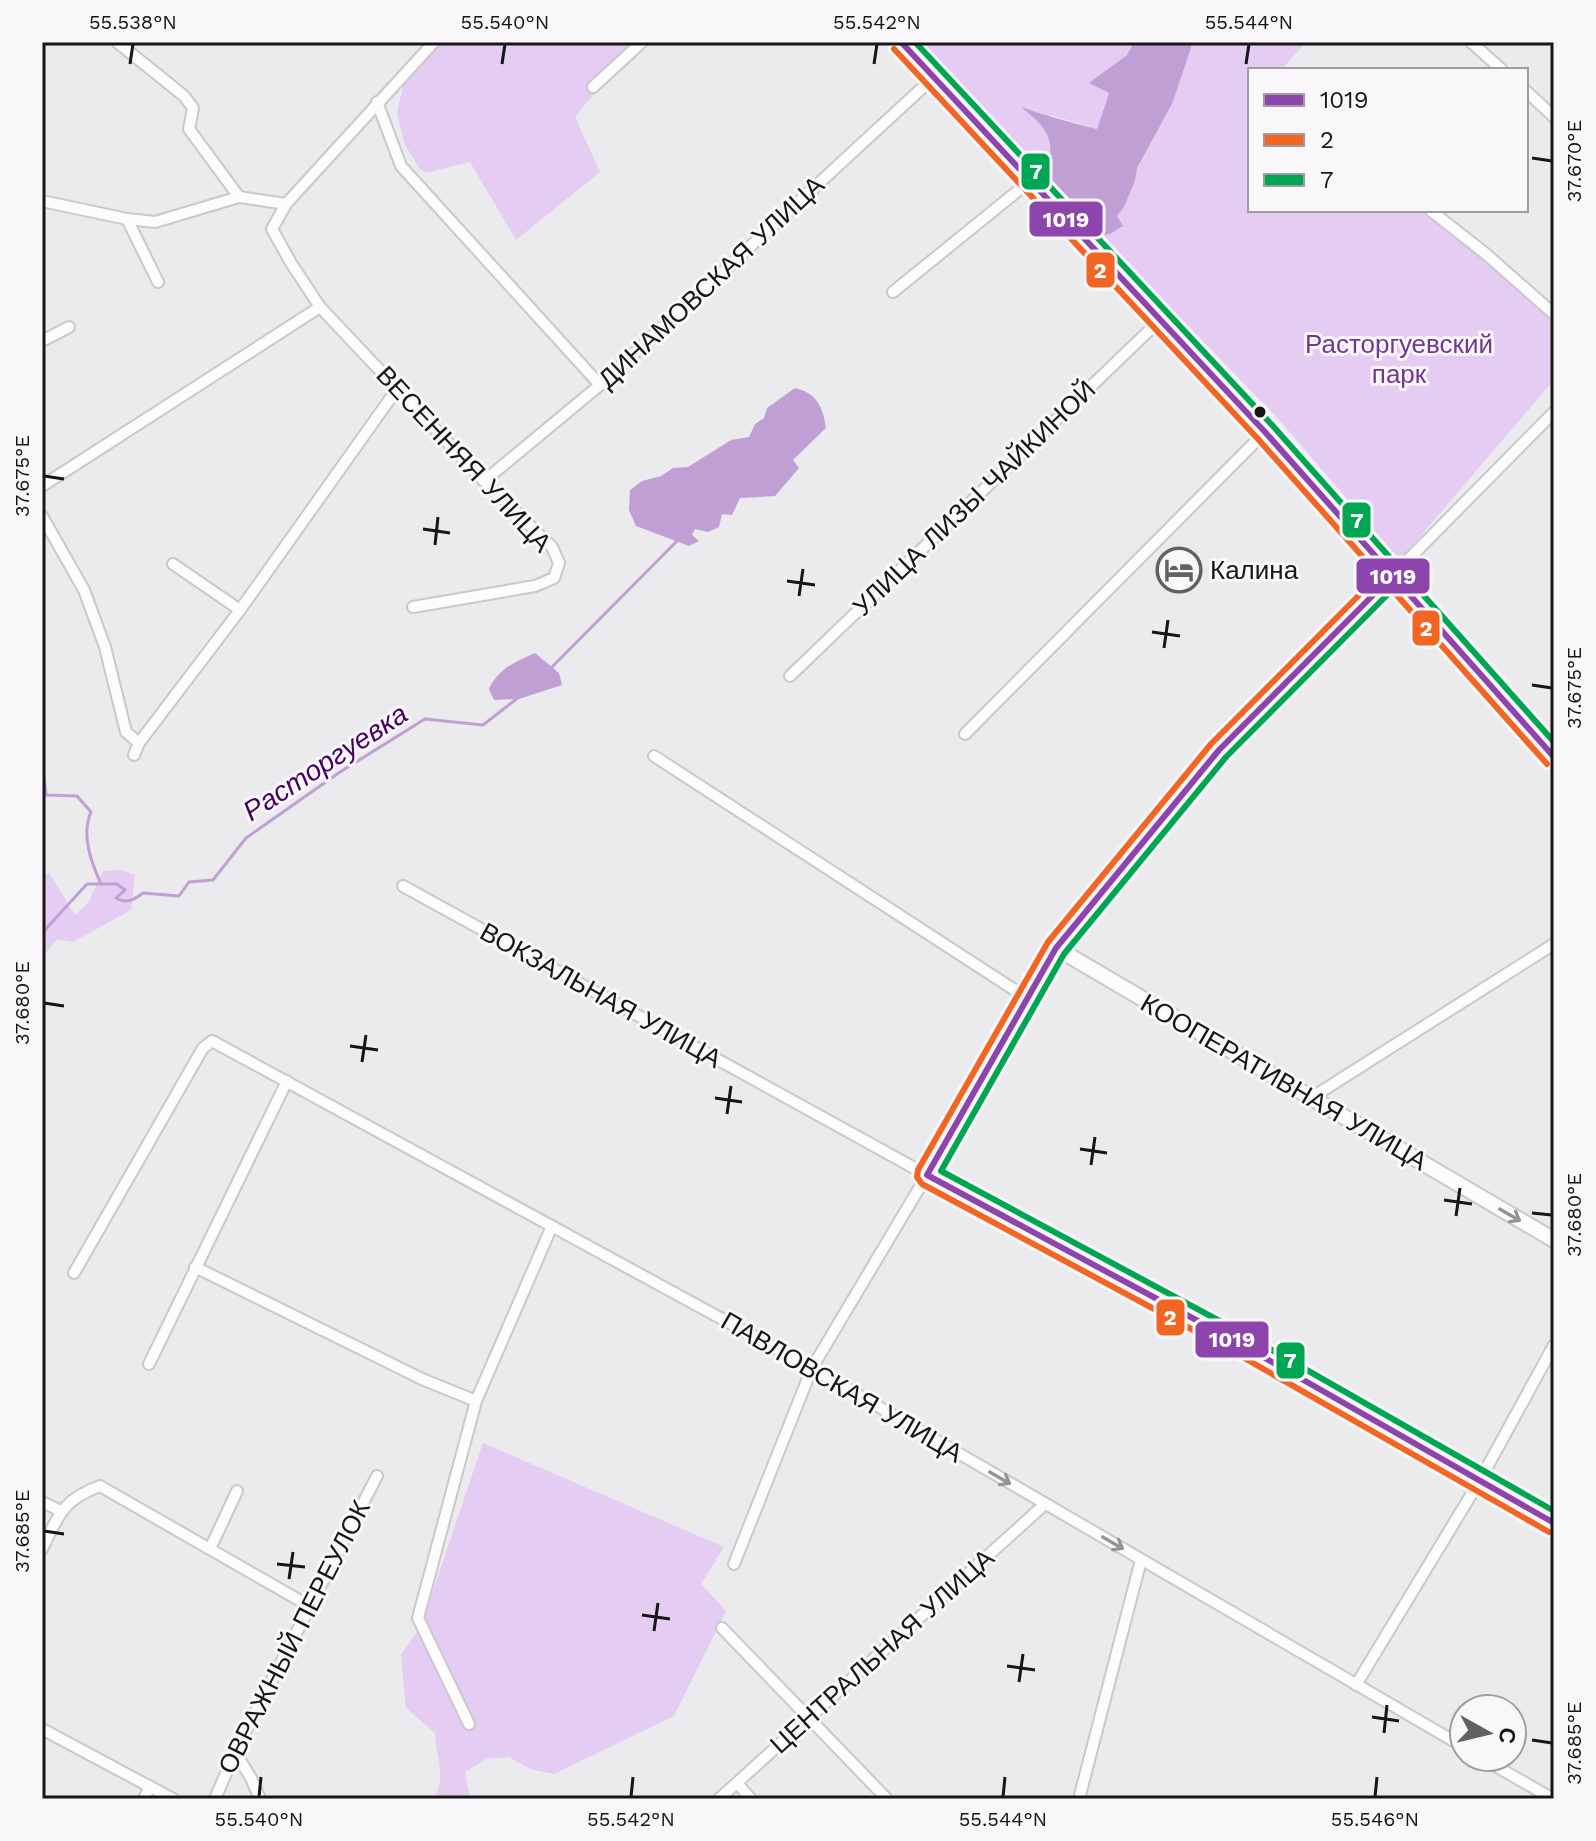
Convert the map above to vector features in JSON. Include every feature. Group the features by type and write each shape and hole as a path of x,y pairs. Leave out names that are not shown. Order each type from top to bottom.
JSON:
{"street":[{"path":"117,42 184,96 193,108 189,129 239,197"},
{"path":"42,201 155,222 239,197 286,204 434,42"},
{"path":"593,87 642,42"},
{"path":"901,42 1265,432 1554,757"},
{"path":"1471,42 1500,68"},
{"name":"ДИНАМОВСКАЯ УЛИЦА","path":"484,481 600,385 933,78"},
{"path":"1528,93 1554,117"},
{"path":"377,102 401,166 600,385"},
{"path":"893,292 1030,181"},
{"name":"ВЕСЕННЯЯ УЛИЦА","path":"286,204 272,229 320,307 484,481 552,547 559,563 554,578 535,586 413,607"},
{"path":"1433,212 1554,314"},
{"path":"127,219 158,282"},
{"path":"42,486 320,307"},
{"name":"УЛИЦА ЛИЗЫ ЧАЙКИНОЙ","path":"790,676 1159,321"},
{"path":"42,341 69,327"},
{"path":"134,755 139,743 240,610 397,389"},
{"path":"734,1564 812,1368 927,1175 1056,948 1219,750 1554,412"},
{"path":"965,734 1265,432"},
{"path":"42,516 84,590 105,647 126,732 139,743"},
{"path":"173,564 240,610"},
{"path":"654,756 1027,998"},
{"name":"ВОКЗАЛЬНАЯ УЛИЦА","path":"403,886 1237,1342 1554,1523"},
{"path":"1311,1098 1554,944"},
{"name":"КООПЕРАТИВНАЯ УЛИЦА","path":"1056,948 1554,1240"},
{"name":"ПАВЛОВСКАЯ УЛИЦА","path":"74,1273 203,1048 212,1041 812,1368 1448,1738"},
{"path":"149,1364 287,1081"},
{"path":"469,1724 418,1618 476,1401 552,1226"},
{"path":"195,1267 422,1379 476,1401"},
{"path":"1356,1685 1480,1480 1554,1345"},
{"name":"ОВРАЖНЫЙ ПЕРЕУЛОК","path":"215,1799 235,1752 377,1476"},
{"path":"42,1549 61,1511 77,1495 100,1486 311,1607"},
{"path":"210,1549 237,1491"},
{"path":"42,1502 61,1511"},
{"name":"ЦЕНТРАЛЬНАЯ УЛИЦА","path":"719,1799 1045,1504"},
{"path":"1079,1799 1141,1560"},
{"path":"722,1628 887,1799"},
{"path":"42,1729 173,1799"},
{"path":"235,1752 260,1799"},
{"path":"1508,1773 1553,1799"},
{"path":"737,1783 751,1799"},
{"path":"144,1799 150,1786"}],"green space":[{"path":"429,42 647,42 575,117 600,172 516,240 470,162 426,173 420,169 404,143 397,113 409,59"},
{"path":"919,42 1134,42 1127,55 1090,83 1109,92 1097,129 1051,115 1043,117 1024,109 1040,124 1048,138 1048,176"},
{"name":"Расторгуевский парк","path":"1193,42 1306,42 1283,68 1248,68 1248,212 1425,212 1554,320 1554,380 1405,554 1398,558 1276,416 1113,249 1104,235 1122,227 1117,216 1135,181 1137,168 1171,106"},
{"path":"120,870 135,875 131,910 73,942 57,939 42,957 42,876 49,873 75,915 88,903 103,871"},
{"path":"483,1443 724,1547 701,1584 726,1611 674,1716 554,1774 530,1769 509,1757 486,1759 465,1772 470,1799 434,1799 440,1782 435,1733 406,1708 401,1655 421,1626"}],"shaded area":[{"path":"1134,42 1193,42 1172,104 1137,168 1135,181 1117,216 1123,226 1104,235 1048,176 1048,136 1021,107 1097,129 1109,93 1089,83 1127,55"},
{"path":"795,388 809,393 818,402 826,428 793,460 799,468 775,496 740,498 732,515 722,514 719,527 708,532 695,529 692,535 699,541 689,546 636,526 629,510 630,490 642,481 661,476 673,468 688,467 731,440 749,437 755,424 764,418 767,408"},
{"path":"535,653 559,673 562,685 519,699 494,700 489,689 498,676 514,663"}],"waterway":[{"name":"Расторгуевка","path":"551,668 678,540"},
{"name":"Расторгуевка","path":"42,933 87,884 117,884 125,890 116,898 127,901 143,893 179,896 189,882 213,880 246,838 340,772 425,719 483,725 519,697"},
{"path":"42,760 46,795 77,796 91,812 87,839 101,884"}],"transit line":[{"name":"1019","path":"901,42 1265,432 1554,757"},
{"name":"7","path":"915,42 1272,425 1554,742"},
{"name":"2","path":"894,49 1258,439 1547,764"},
{"name":"2","path":"1387,567 1211,744 1048,942 918,1170 917,1177 922,1184 1232,1351 1549,1532"},
{"name":"1019","path":"1394,574 1219,750 1056,948 927,1175 1237,1342 1554,1523"},
{"name":"7","path":"1401,581 1226,757 1064,954 941,1171 1242,1333 1554,1511"}],"place":[{"name":"Калина","path":"1179,570"}]}
